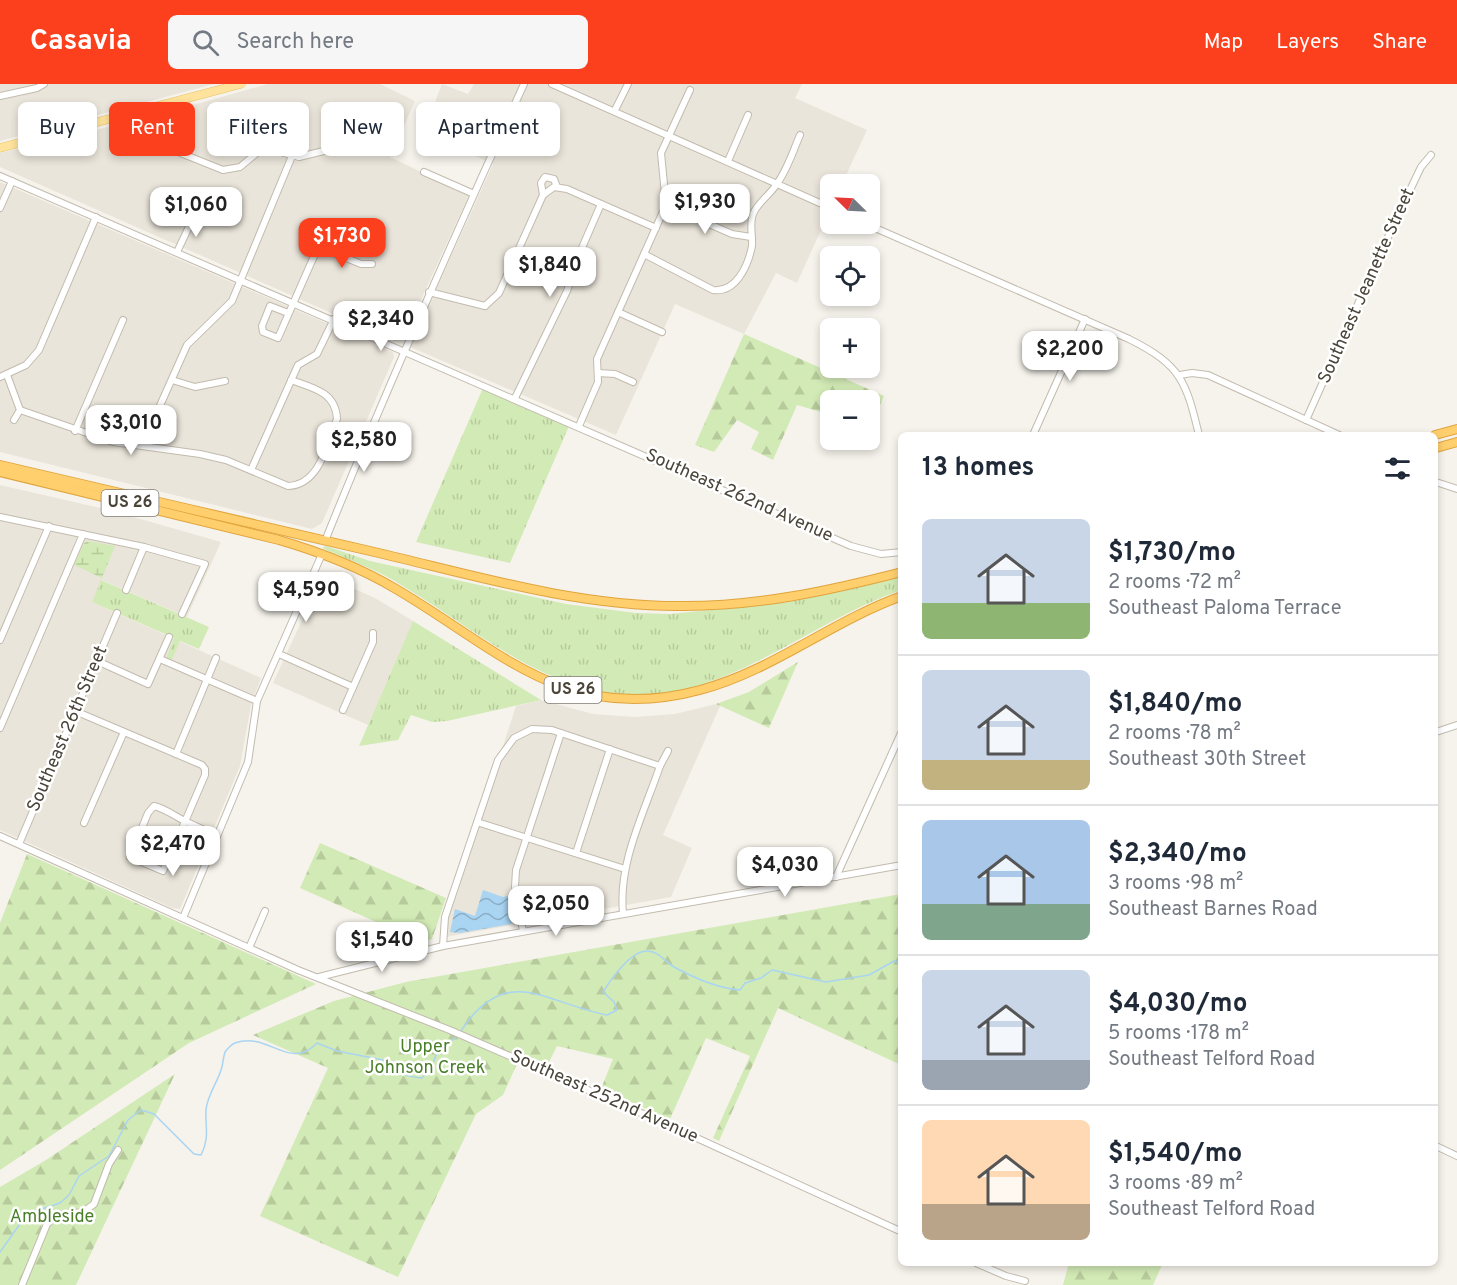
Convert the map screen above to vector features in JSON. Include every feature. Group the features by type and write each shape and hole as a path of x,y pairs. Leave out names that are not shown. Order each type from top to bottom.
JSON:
{"highway":[{"path":"1438,434 1457,429"},
{"path":"1438,447 1457,442"},
{"name":"US 26","path":"0,465 549,592 651,605 704,606 770,601 816,593 898,573"},
{"name":"US 26","path":"0,472 260,536 322,554 396,589 525,672 579,692 625,698 663,697 711,687 755,669 850,618 898,598"},
{"path":"260,536 272,534 320,545 325,541"}],"main road":[{"path":"173,102 241,84"},
{"path":"0,148 109,119"}],"street":[{"path":"0,96 37,88 44,84"},
{"path":"325,541 404,349 524,84"},
{"path":"552,84 615,110 820,203"},
{"path":"615,110 628,84"},
{"path":"579,426 596,388 597,359 666,205 661,157 690,90"},
{"path":"728,161 748,115"},
{"path":"645,254 713,290 726,289 737,281 749,255 750,223 754,212 778,184 800,135"},
{"name":"Southeast Jeanette Street","path":"1306,420 1392,228 1421,167 1431,155"},
{"path":"187,156 218,169 229,170 240,167 255,156"},
{"path":"148,446 150,428 187,345 228,306 292,156"},
{"path":"424,172 474,194"},
{"name":"Southeast 262nd Avenue","path":"0,176 404,349 867,552 881,554 898,552"},
{"path":"543,195 541,183 545,177 554,179 554,188"},
{"path":"0,208 12,181"},
{"path":"485,306 499,293 543,195 554,188 567,189 656,228"},
{"path":"515,398 567,291 578,257 601,204"},
{"path":"666,205 732,234 751,237"},
{"path":"177,252 195,214"},
{"path":"20,410 3,376 26,365 39,350 96,217"},
{"path":"275,294 262,328 263,332 278,338 292,301 329,222"},
{"path":"880,230 1147,348 1164,359 1180,375 1198,432"},
{"path":"317,246 361,264 372,264"},
{"path":"429,292 485,306 489,313"},
{"path":"270,306 288,314"},
{"path":"618,312 662,332"},
{"path":"251,470 298,365 317,354 322,348 334,319"},
{"path":"1034,432 1085,319"},
{"path":"75,431 123,320"},
{"path":"598,373 615,374 633,382"},
{"path":"1180,375 1192,373 1208,375 1332,432"},
{"path":"172,380 195,387 225,381"},
{"path":"20,410 75,431 113,442 200,453 251,470 288,486 296,486 309,480 318,466 337,419 336,407 326,394 291,380"},
{"path":"14,420 20,410"},
{"path":"1438,483 1457,489"},
{"path":"0,516 144,547 205,564 182,614"},
{"path":"0,640 49,526"},
{"path":"0,728 83,534"},
{"path":"126,590 144,547"},
{"path":"183,918 248,762 257,701 322,554"},
{"name":"Southeast 26th Street","path":"19,844 117,613"},
{"path":"0,620 7,623"},
{"path":"343,710 373,642 373,633"},
{"path":"97,661 148,684 169,638"},
{"path":"279,654 353,687"},
{"path":"176,754 216,658"},
{"path":"160,659 257,701"},
{"path":"75,711 176,754 205,769 185,821 163,871 130,857 148,813 154,806 185,821 217,836"},
{"path":"1438,731 1457,725"},
{"path":"443,946 445,917 498,760 507,745 522,732 543,729 561,733 660,766"},
{"path":"84,823 124,732"},
{"path":"524,931 515,878 561,733"},
{"path":"836,877 898,740"},
{"path":"576,853 610,749"},
{"path":"622,913 621,893 625,869 660,766 668,751"},
{"path":"477,822 625,869"},
{"name":"Southeast 252nd Avenue","path":"0,836 237,943 469,1038 664,1123 898,1230"},
{"path":"317,977 443,946 898,866"},
{"path":"249,948 265,911"},
{"path":"1438,1147 1457,1156"},
{"path":"22,1285 47,1224 58,1215 83,1212 94,1204 109,1164 118,1150"},
{"path":"983,1266 1025,1281"}],"shaded area":[{"path":"0,84 214,84 146,102 109,102 109,112 97,115 97,102 18,102 18,136 0,141"},
{"path":"268,84 380,84 415,101 404,126 404,102 321,102 321,156 390,156 469,195 403,339 395,341 0,167 0,153 18,149 18,156 97,156 97,130 109,127 109,156 195,156 195,104"},
{"path":"442,84 468,94 474,84 802,84 795,98 867,130 847,174 820,174 820,232 797,283 776,273 744,334 675,304 616,435 410,347 493,164 475,156 560,156 560,102 435,102"},
{"path":"0,182 393,352 394,357 322,523 312,529 0,452"},
{"path":"0,485 109,510 221,542 187,617 102,580 92,602 261,678 251,705 240,766 180,909 172,908 0,830"},
{"path":"323,575 375,598 413,621 368,725 273,683"},
{"path":"541,700 593,714 635,717 675,714 716,704 720,706 663,835 692,848 671,897 440,938 516,706"}],"green space":[{"path":"744,334 820,368 820,378 843,378 870,390 820,390 820,412 797,405 773,460 751,449 759,432 737,420 714,452 695,445"},
{"path":"483,388 569,426 510,563 416,542"},
{"path":"88,541 115,546 102,578 74,565 84,543"},
{"path":"326,546 370,561 566,604 636,613 670,614 790,602 898,577 898,591 856,609 725,676 675,691 629,695 587,689 548,674 510,655 393,580 322,548"},
{"path":"101,580 209,627 199,649 180,641 171,662 166,659 174,638 92,602"},
{"path":"413,621 541,700 447,721 432,722 411,715 398,740 359,746"},
{"path":"798,662 769,728 716,704 749,692"},
{"path":"320,843 446,898 432,939 421,942 300,888"},
{"path":"27,854 316,984 189,1043 0,1170 0,923"},
{"name":"Upper Johnson Creek","path":"898,895 898,1064 778,1008 719,1141 713,1138 750,1056 706,1038 670,1119 601,1089 613,1059 557,1046 547,1066 521,1055 503,1095 476,1114 398,1277 260,1216 328,1068 253,1035 334,1001 406,982"},
{"name":"Ambleside","path":"175,1074 76,1285 0,1285 0,1187 46,1160"},
{"path":"1068,1266 1162,1266 1153,1285 1063,1285"}],"water":[{"path":"483,890 503,897 508,896 513,919 511,924 460,933 450,932 455,909 475,916"}],"waterway":[{"path":"461,1031 478,1010 494,997 511,992 546,997 607,1015 617,1010 614,1002 603,992 627,961 646,951 654,952 674,967 698,979 740,990 745,983 761,978 772,970 826,982 869,975 894,961 898,962"},
{"path":"0,1252 27,1214 60,1203 69,1195 79,1176 109,1156 128,1120 141,1110 154,1114 194,1154 201,1155 206,1138 208,1100 221,1070 225,1052 234,1044 247,1041 258,1042 297,1054 307,1051 317,1043 337,1051 383,1060 390,1068 400,1073 422,1078 431,1069 436,1055 458,1035"}]}
